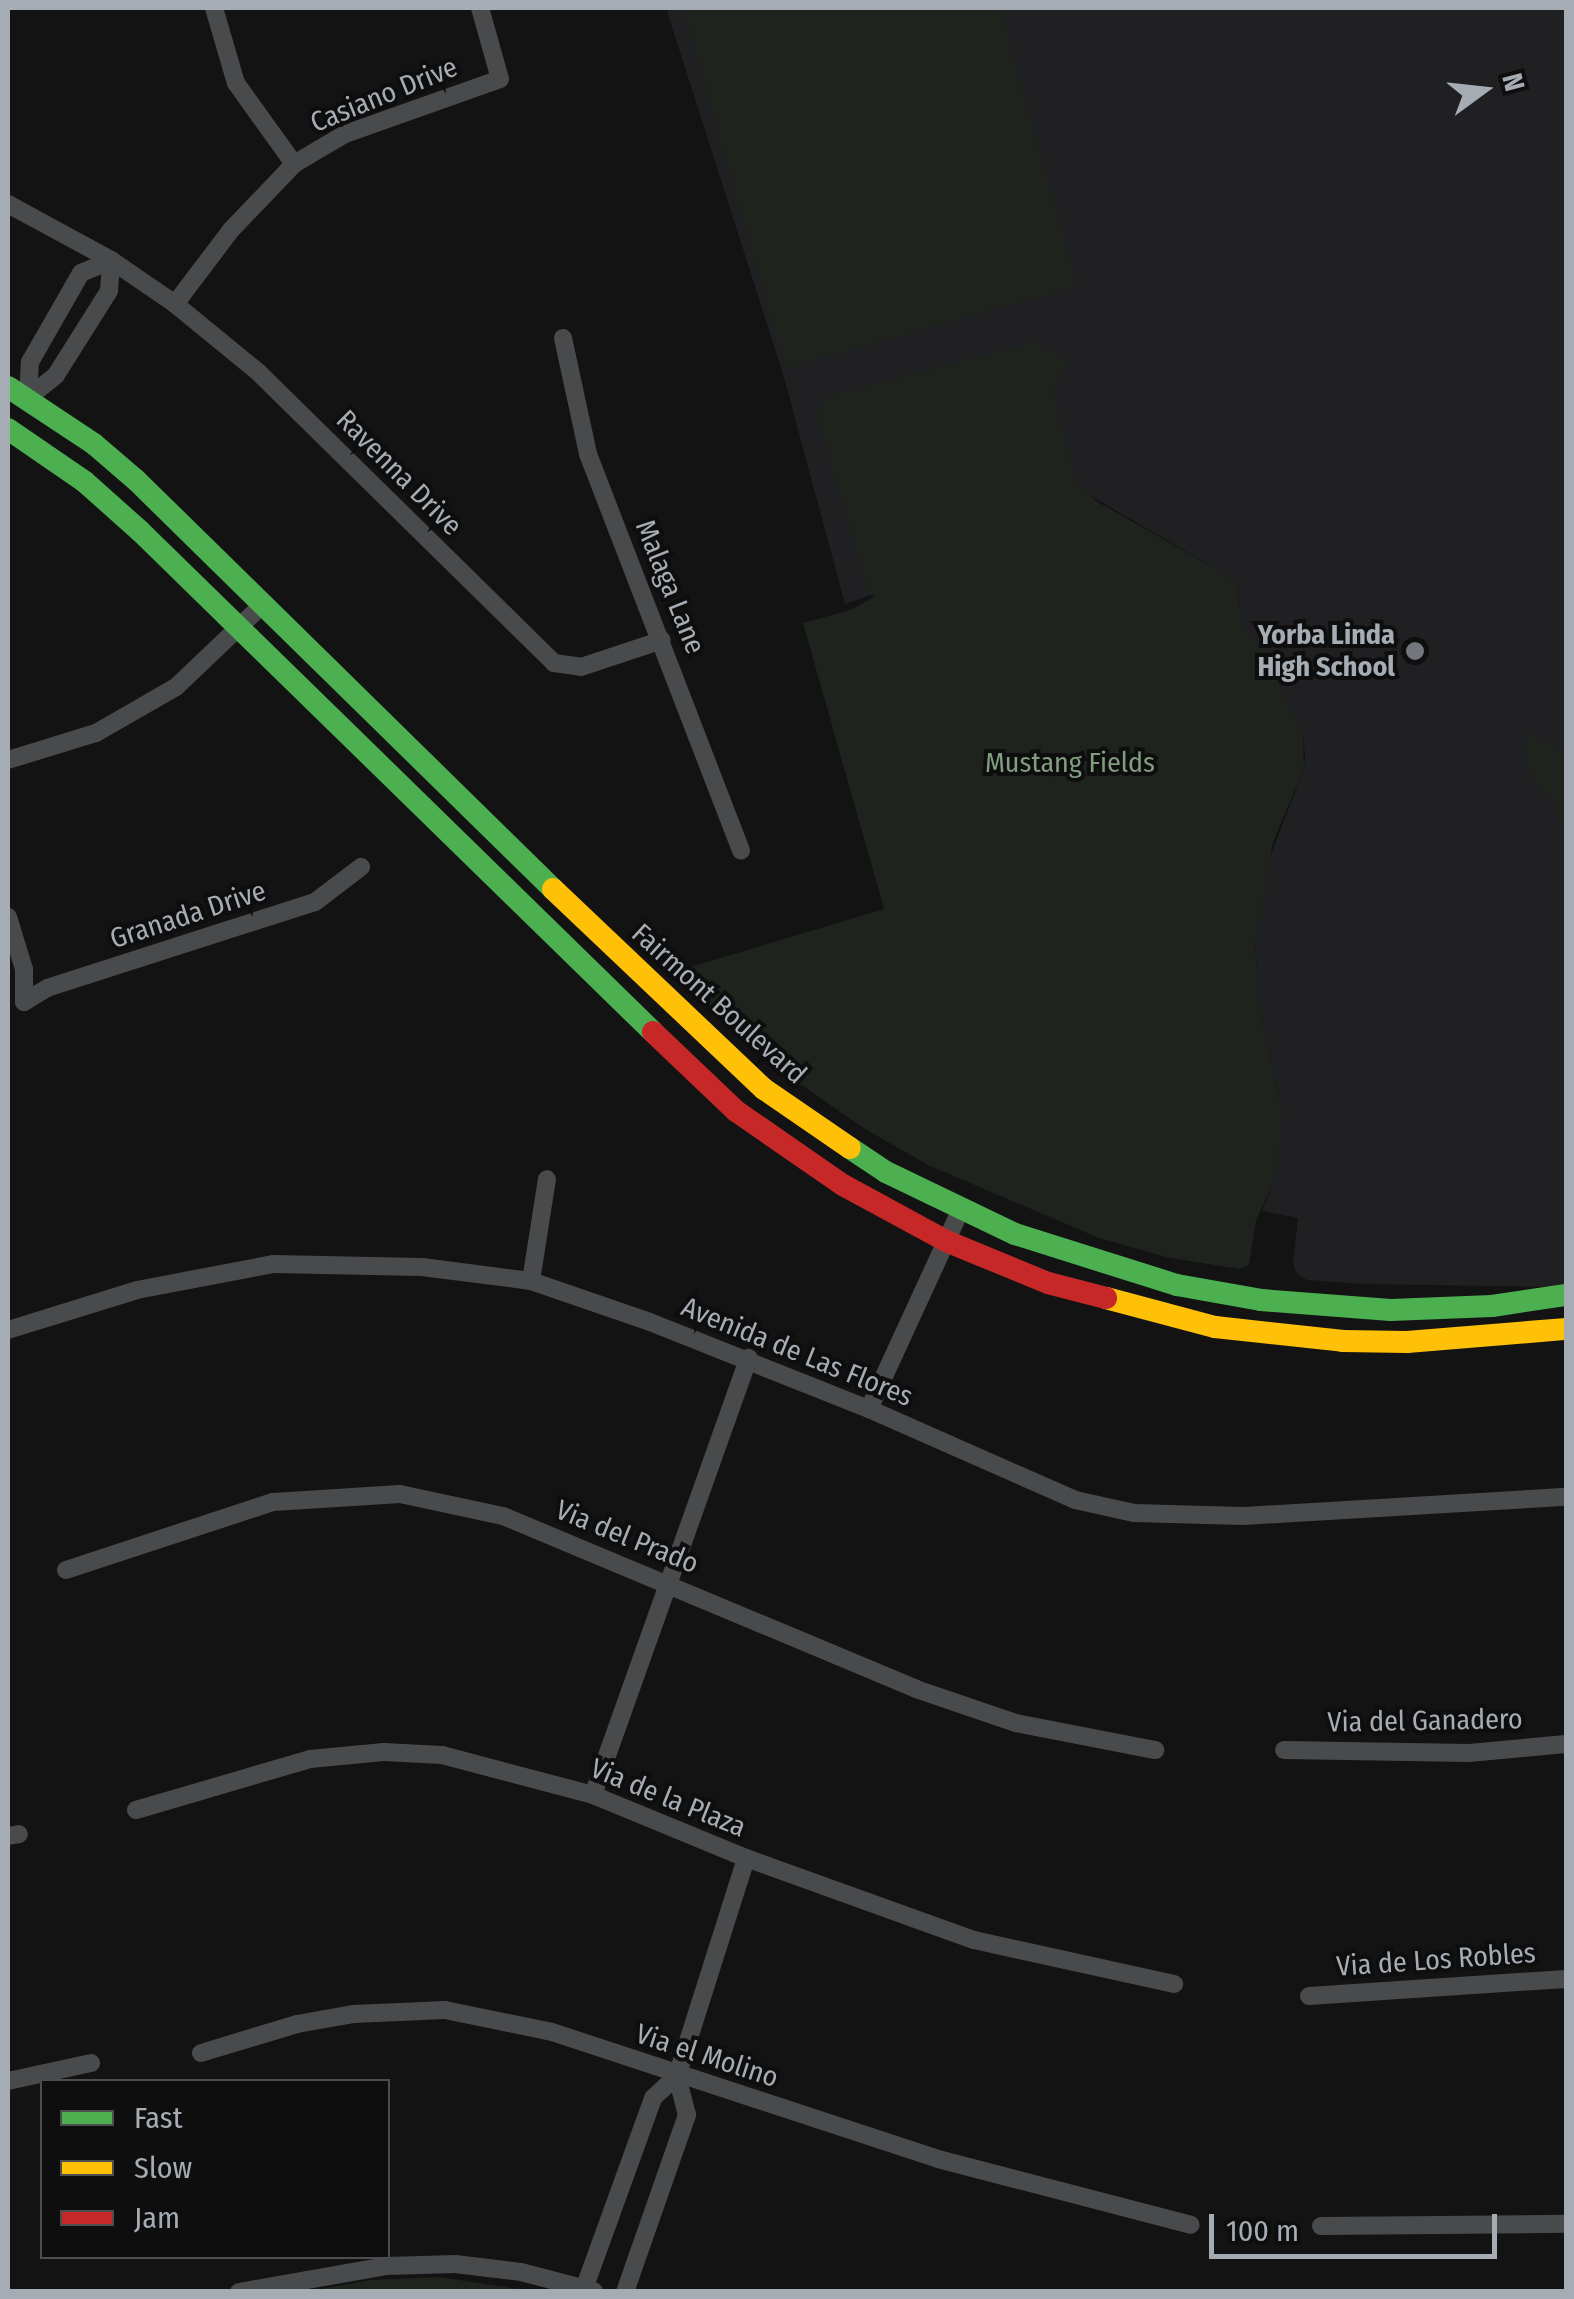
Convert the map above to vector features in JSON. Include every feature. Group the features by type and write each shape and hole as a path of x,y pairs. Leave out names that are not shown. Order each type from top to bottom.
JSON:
{"main road":[{"path":"18,393 8,429 85,482 736,1110 843,1184 946,1241 1048,1283 1215,1327 1407,1342 1566,1329"},
{"name":"Fairmont Boulevard","path":"18,393 136,480 726,1056 808,1122 886,1172 960,1211 1016,1234 1177,1285 1261,1300 1390,1310 1492,1306 1566,1295"},
{"path":"1256,1332 1261,1300"}],"street":[{"path":"214,8 236,83 294,164"},
{"name":"Casiano Drive","path":"175,304 230,230 294,164 345,134 500,79 480,8"},
{"name":"Ravenna Drive","path":"8,204 111,260 175,304 258,372 554,663 581,667 662,640"},
{"path":"111,260 109,292 56,375 18,393 30,362 81,273 111,260"},
{"name":"Malaga Lane","path":"563,338 588,454 741,851"},
{"path":"8,760 96,733 176,687 262,605"},
{"name":"Granada Drive","path":"8,916 24,969 24,1002 48,988 316,902 361,867"},
{"path":"531,1281 547,1180"},
{"path":"869,1408 960,1211"},
{"name":"Avenida de Las Flores","path":"8,1330 137,1290 274,1264 422,1267 531,1281 750,1358 1075,1500 1134,1512 1243,1516 1566,1497"},
{"path":"592,1795 750,1358"},
{"name":"Via del Prado","path":"66,1570 273,1502 400,1494 502,1516 1016,1723 1155,1750"},
{"name":"Via del Ganadero","path":"1284,1750 1469,1753 1566,1744"},
{"name":"Via de la Plaza","path":"136,1810 310,1759 384,1752 442,1754 592,1795 746,1858 974,1940 1174,1984"},
{"path":"239,2292 386,2266 455,2264 521,2272 590,2290 653,2098 676,2076 746,1858"},
{"name":"Via de Los Robles","path":"1309,1996 1566,1978"},
{"name":"Via el Molino","path":"201,2053 297,2024 354,2014 445,2010 552,2032 676,2076 938,2159 1191,2225"},
{"path":"8,2081 91,2064"},
{"path":"626,2292 687,2115 676,2076"},
{"path":"1321,2226 1566,2224"}],"shaded area":[{"name":"Yorba Linda High School","path":"666,8 1566,8 1566,1287 1363,1284 1307,1280 1297,1274 1293,1263 1298,1218 1262,1211 1273,1183 1281,1107 1259,1006 1255,944 1266,868 1304,768 1305,754 1303,737 1285,701 1272,659 1242,629 1237,584 1084,492 1075,480 1054,406 1053,393 1069,360 1034,342 911,581 845,604 783,374"}],"green space":[{"path":"684,8 999,8 1077,286 785,368"},
{"name":"Mustang Fields","path":"1034,342 1069,360 1053,393 1075,480 1096,501 1237,584 1242,628 1272,659 1285,701 1303,737 1304,768 1273,842 1255,944 1259,1006 1281,1107 1279,1145 1273,1183 1256,1220 1249,1265 1240,1269 1170,1258 1099,1238 928,1165 865,1129 787,1075 674,972 884,909 803,623 850,610 876,596 870,595 817,415 828,397"},
{"path":"1528,733 1566,754 1566,831 1553,800 1530,776 1525,744"},
{"path":"439,2277 532,2291 310,2291 370,2280"}],"traffic: fast":[{"path":"8,387 94,444 136,480 553,889"},
{"path":"8,429 85,482 140,531 653,1032"},
{"path":"850,1148 886,1172 1015,1234 1177,1285 1261,1300 1391,1310 1492,1306 1566,1295"}],"traffic: slow":[{"path":"553,889 764,1089 850,1148"},
{"path":"1106,1298 1215,1327 1343,1341 1407,1342 1566,1329"}],"traffic: jam":[{"path":"653,1032 736,1111 843,1185 946,1241 1048,1283 1106,1298"}],"place":[{"name":"Yorba Linda High School","path":"1415,651"}]}
